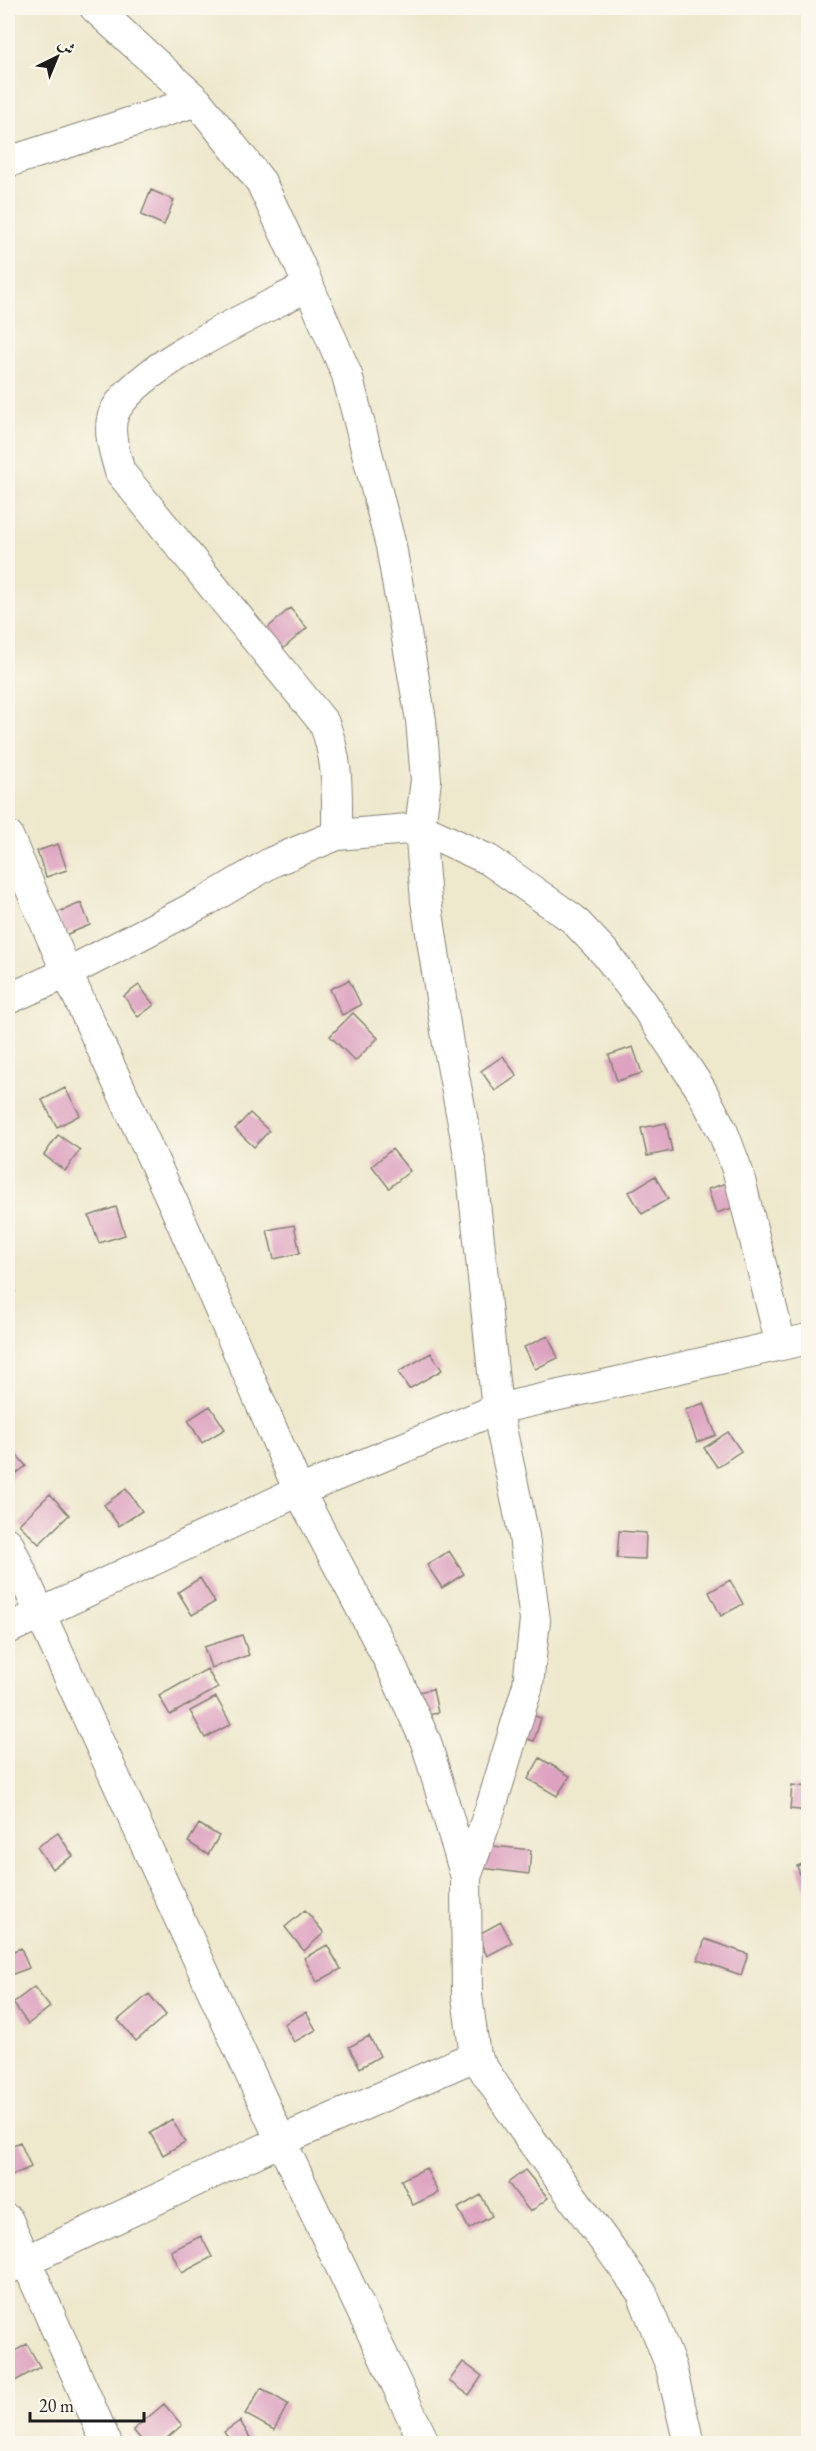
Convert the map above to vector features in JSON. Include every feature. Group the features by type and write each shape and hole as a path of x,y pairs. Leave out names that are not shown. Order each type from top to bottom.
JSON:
{"street":[{"path":"95,8 197,101 261,182 347,375 391,546 421,720 426,780 420,828 434,955 471,1165 484,1304 497,1408 524,1536 535,1620 528,1685 492,1804 466,1877"},
{"path":"8,162 197,101"},
{"path":"308,286 192,347 143,378 115,410 111,429 120,472 324,723 333,746 336,771 337,835"},
{"path":"8,999 67,973 206,901 272,862 337,835 420,828 489,860 573,919 606,954 641,1000 700,1088 723,1132 795,1342 497,1408 299,1491 8,1629"},
{"path":"8,836 67,973 174,1205 299,1491 389,1661 426,1742 466,1877 467,1996 475,2056 524,2130 642,2293 671,2367 689,2444"},
{"path":"8,1542 281,2141 425,2444"},
{"path":"17,2265 281,2141 475,2056"},
{"path":"8,2220 17,2265 106,2444"}],"building":[{"path":"151,190 174,200 164,225 141,215"},
{"path":"290,608 307,628 278,653 261,634"},
{"path":"58,844 67,870 46,877 37,851"},
{"path":"81,903 90,925 65,935 56,913"},
{"path":"349,980 361,1005 342,1015 330,989"},
{"path":"139,985 154,1005 138,1017 124,996"},
{"path":"353,1013 378,1038 355,1061 330,1036"},
{"path":"633,1047 642,1073 617,1081 609,1055"},
{"path":"503,1056 517,1076 495,1091 481,1071"},
{"path":"65,1088 80,1115 57,1127 42,1100"},
{"path":"250,1113 269,1131 254,1147 235,1129"},
{"path":"666,1123 672,1151 647,1156 641,1128"},
{"path":"58,1135 80,1150 65,1171 44,1155"},
{"path":"392,1149 410,1171 389,1188 372,1166"},
{"path":"655,1176 668,1199 642,1214 629,1192"},
{"path":"730,1182 739,1206 716,1213 708,1189"},
{"path":"116,1207 125,1235 99,1243 89,1216"},
{"path":"294,1225 300,1253 274,1259 267,1230"},
{"path":"8,1259 15,1292 8,1293"},
{"path":"548,1336 558,1358 535,1369 524,1347"},
{"path":"431,1353 442,1370 409,1389 398,1372"},
{"path":"704,1403 716,1435 697,1442 685,1410"},
{"path":"210,1406 225,1429 202,1443 188,1420"},
{"path":"728,1432 741,1451 717,1467 704,1448"},
{"path":"11,1448 26,1466 8,1480 8,1451"},
{"path":"126,1489 142,1511 119,1526 104,1505"},
{"path":"50,1494 69,1515 39,1544 19,1524"},
{"path":"619,1531 646,1533 645,1559 617,1558"},
{"path":"449,1551 464,1574 442,1588 427,1565"},
{"path":"200,1578 215,1602 192,1615 178,1592"},
{"path":"730,1580 743,1604 721,1616 709,1592"},
{"path":"242,1635 249,1655 211,1668 204,1647"},
{"path":"207,1669 218,1688 170,1715 159,1696"},
{"path":"433,1689 438,1713 413,1718 408,1694"},
{"path":"216,1697 231,1724 205,1738 190,1711"},
{"path":"517,1710 541,1718 534,1741 509,1733"},
{"path":"540,1758 570,1776 557,1796 528,1779"},
{"path":"792,1785 808,1787 808,1811 790,1809"},
{"path":"199,1824 219,1836 208,1855 188,1842"},
{"path":"58,1833 73,1856 52,1869 37,1847"},
{"path":"484,1845 531,1850 529,1874 482,1868"},
{"path":"808,1862 808,1889 806,1890 797,1866"},
{"path":"305,1910 324,1933 304,1951 285,1927"},
{"path":"501,1922 512,1943 487,1956 477,1935"},
{"path":"705,1939 748,1954 741,1975 698,1960"},
{"path":"327,1945 341,1969 317,1982 304,1958"},
{"path":"21,1948 29,1968 8,1976 8,1953"},
{"path":"34,1987 50,2007 28,2024 13,2003"},
{"path":"149,1994 166,2015 136,2041 118,2020"},
{"path":"306,2012 316,2030 294,2042 284,2024"},
{"path":"369,2036 380,2056 360,2068 349,2047"},
{"path":"172,2119 185,2142 163,2155 150,2133"},
{"path":"20,2142 31,2167 8,2177 8,2147"},
{"path":"426,2168 438,2193 413,2205 401,2180"},
{"path":"525,2170 548,2198 530,2212 508,2183"},
{"path":"481,2195 492,2216 469,2229 458,2208"},
{"path":"201,2236 212,2257 182,2273 171,2251"},
{"path":"27,2344 40,2367 15,2381 8,2367 8,2355"},
{"path":"463,2362 482,2376 469,2395 449,2381"},
{"path":"261,2388 288,2404 274,2430 245,2414"},
{"path":"164,2404 182,2425 160,2444 145,2444 133,2430"},
{"path":"240,2421 254,2444 232,2444 224,2432"}]}
